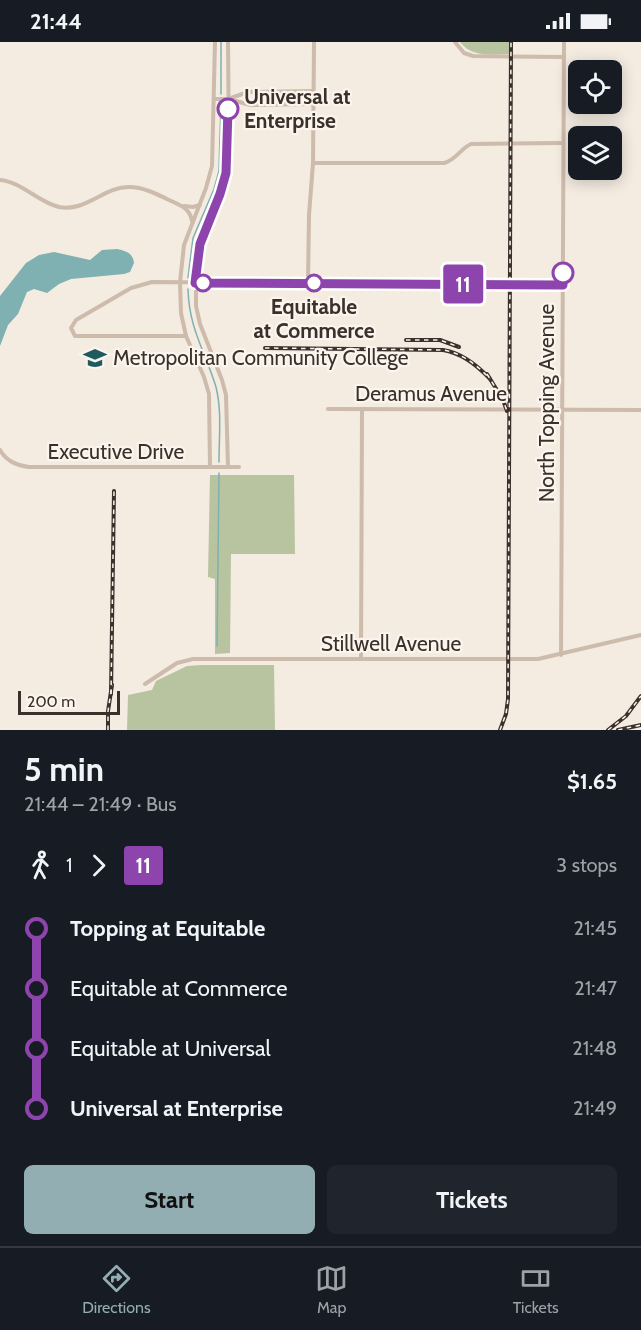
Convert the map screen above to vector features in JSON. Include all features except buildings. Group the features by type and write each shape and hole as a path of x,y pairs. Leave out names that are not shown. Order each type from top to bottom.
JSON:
{"street":[{"path":"210,467 209,394 186,336 181,313 180,282 182,253 212,166 215,42"},
{"path":"228,42 226,173 200,244 195,283 200,324 226,395 228,467"},
{"path":"308,283 309,215 313,163 314,42"},
{"path":"455,42 464,53 473,56 564,57"},
{"name":"North Topping Avenue","path":"561,656 564,42"},
{"path":"228,99 248,92 313,91"},
{"path":"214,99 228,99 250,105 313,105"},
{"path":"313,163 444,163 453,160 462,149 471,144 563,143"},
{"path":"0,180 15,184 59,207 79,207 111,190 127,187 143,189 180,205 190,207 200,205"},
{"path":"180,205 190,213 192,223"},
{"path":"186,336 75,336 71,328 74,322 137,285 152,282 563,285"},
{"name":"Deramus Avenue","path":"328,409 641,410"},
{"path":"361,658 363,409"},
{"name":"Executive Drive","path":"0,450 9,461 19,466 29,467 239,467"},
{"name":"Stillwell Avenue","path":"145,684 177,663 193,659 538,659 561,656 641,635"}],"green space":[{"path":"460,42 509,42 509,54 476,53"},
{"path":"210,475 294,475 295,554 231,554 230,653 215,654 215,579 208,577"},
{"path":"274,665 275,730 127,730 128,695 152,690 156,681 187,666"}],"water":[{"path":"117,249 131,255 134,263 130,272 71,279 47,293 34,289 27,292 18,314 8,325 0,346 0,296 26,263 39,255 54,252 90,260 102,250"}],"waterway":[{"path":"221,42 221,94"},
{"path":"188,278 193,238 214,189 219,171 221,104"},
{"path":"188,289 194,328 218,396 219,462"},
{"path":"217,646 219,473"}],"railway":[{"path":"500,730 506,714 508,699 511,42"},
{"path":"406,340 440,340 459,347"},
{"path":"265,348 443,350 469,360 490,379"},
{"path":"487,374 507,411"},
{"path":"111,694 114,491"},
{"path":"108,730 112,685"},
{"path":"608,730 626,716 641,696"},
{"path":"618,730 641,725"}],"bus line":[{"name":"11","path":"228,109 229,150 224,184 200,244 195,283 563,285 563,273"}],"place":[{"name":"Universal at Enterprise","path":"228,109"},
{"name":"Equitable at Commerce","path":"314,283"},
{"name":"Metropolitan Community College","path":"95,358"}]}
